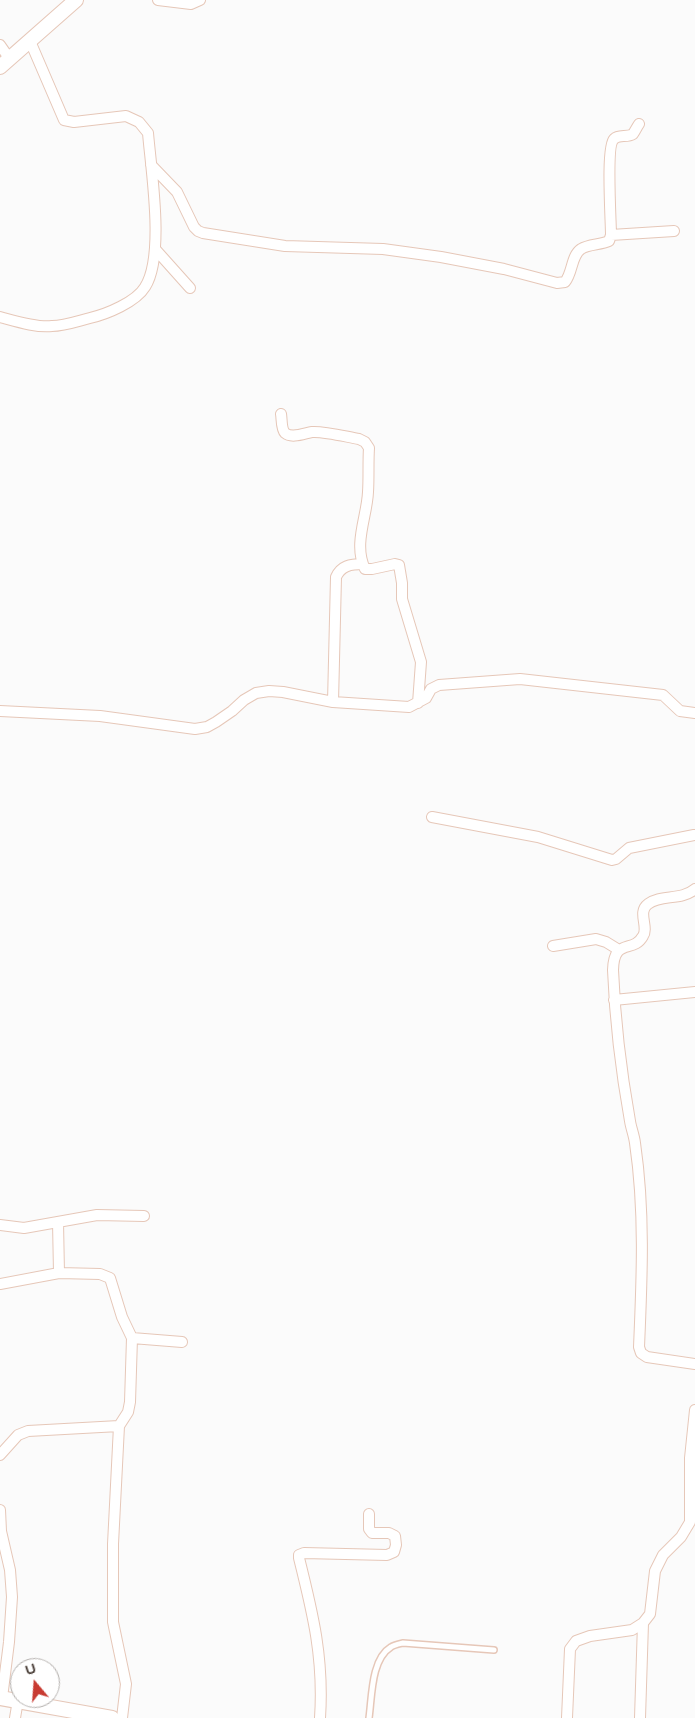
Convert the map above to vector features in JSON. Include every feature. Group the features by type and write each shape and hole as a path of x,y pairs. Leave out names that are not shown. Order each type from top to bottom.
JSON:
{"street":[{"path":"0,45 5,62 76,0"},
{"path":"158,0 191,4 200,0"},
{"path":"0,317 18,322 52,327 99,316 124,305 141,293 150,276 156,250 148,133 139,122 126,116 74,122 64,120 30,41"},
{"path":"151,165 176,192 194,227 203,234 285,246 383,249 495,267 558,283 565,282 570,276 575,256 580,250 609,241 611,235 609,157 612,143 617,137 626,137 632,134 639,124"},
{"path":"611,235 674,231"},
{"path":"156,250 190,288"},
{"path":"281,414 283,428 285,433 289,435 314,432 365,442 368,448 368,493 360,538 360,557 365,569 399,565 402,599 422,662 418,703"},
{"path":"333,702 336,577 340,569 351,564 362,564"},
{"path":"0,711 100,716 195,729 207,727 216,722 256,693 269,691 333,702 409,707 426,698 432,689 439,685 524,679 663,695 680,711 695,713"},
{"path":"432,817 538,838 612,860 629,848 694,834"},
{"path":"695,830 695,840"},
{"path":"695,889 690,894 652,901 646,904 643,910 645,934 640,941 619,950 613,957 614,1000 619,1050 635,1142 642,1212 643,1250 639,1347 641,1353 647,1357 695,1364"},
{"path":"553,946 596,939 606,942 619,950"},
{"path":"614,1000 695,992"},
{"path":"0,1225 24,1228 97,1215 144,1216"},
{"path":"58,1222 59,1272"},
{"path":"0,1284 59,1272 100,1274 110,1278 122,1318 132,1338 130,1402 128,1412 119,1426 113,1544 113,1622 126,1684 122,1718"},
{"path":"132,1338 182,1342"},
{"path":"567,1718 570,1650 576,1641 590,1636 632,1630 642,1623 650,1614 655,1572 663,1555 681,1537 690,1522 690,1458 695,1410"},
{"path":"0,1455 18,1435 28,1431 119,1426"},
{"path":"0,1510 1,1530 10,1570 12,1597 9,1642 1,1698"},
{"path":"320,1718 321,1678 319,1648 313,1615 298,1558 299,1555 304,1553 388,1555 394,1552 396,1545 395,1536 388,1533 372,1533 369,1514"},
{"path":"640,1718 642,1623"},
{"path":"60,1708 112,1718"}],"lane":[{"path":"369,1718 377,1664 381,1656 392,1646 403,1643 494,1650"}]}
